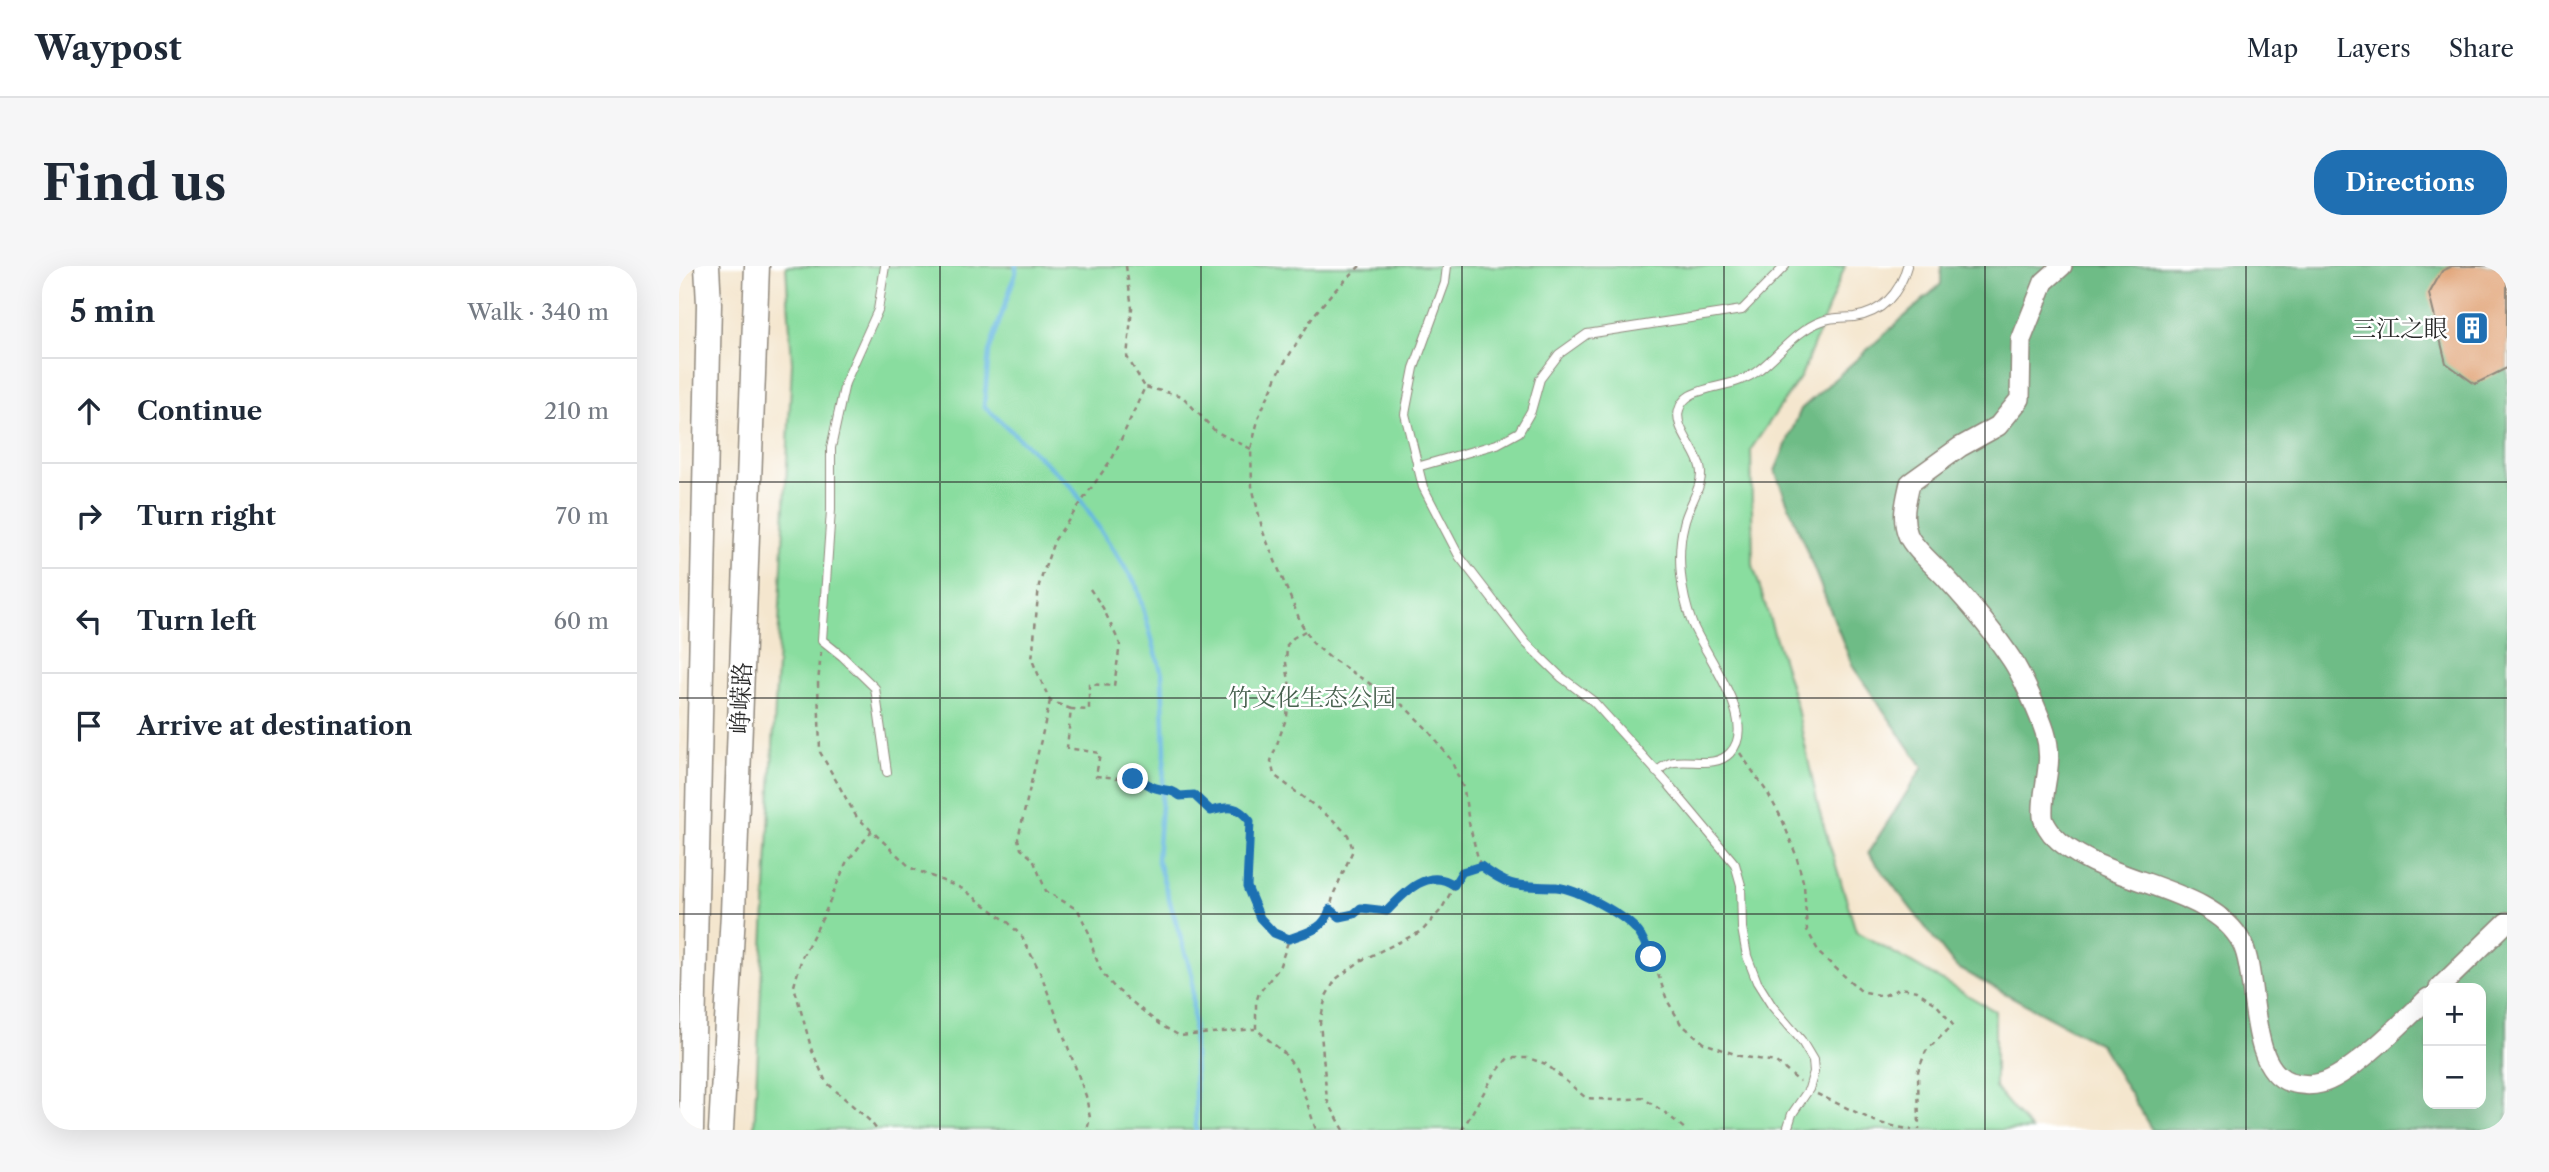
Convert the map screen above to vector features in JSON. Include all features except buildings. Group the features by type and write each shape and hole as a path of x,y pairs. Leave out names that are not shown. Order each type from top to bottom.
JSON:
{"main road":[{"name":"峥嵘路","path":"691,1130 709,304 707,266"},
{"name":"峥嵘路","path":"721,1130 733,913 757,266"}],"street":[{"path":"2062,266 2044,282 2021,340 2020,400 1998,426 1960,447 1910,484 1903,522 1909,538 1971,604 2014,662 2046,733 2050,767 2042,818 2051,833 2069,849 2092,863 2185,898 2228,926 2242,943 2258,1029 2267,1059 2275,1073 2287,1081 2305,1086 2324,1083 2356,1063 2423,1003"},
{"path":"2444,983 2507,922"}],"lane":[{"path":"885,266 878,310 845,383 831,448 831,510 822,640 875,688 887,772"},
{"path":"1447,266 1445,283 1414,368 1405,414 1423,487 1436,517 1459,556 1526,643 1562,677 1593,701 1735,864 1741,885 1742,928 1747,956 1757,982 1813,1060 1814,1072 1809,1089 1792,1114 1787,1130"},
{"path":"1417,467 1497,444 1519,432 1531,411 1540,379 1559,354 1587,334 1742,310 1785,266"},
{"path":"1655,772 1671,762 1715,761 1730,753 1739,735 1738,715 1693,625 1682,579 1680,559 1683,524 1701,475 1697,456 1677,414 1683,400 1695,393 1739,382 1759,371 1780,350 1823,320 1871,313 1888,302 1903,281 1907,266"}],"path":[{"path":"1126,266 1132,308 1127,357 1145,387 1182,396 1215,431 1251,449"},
{"path":"1360,266 1314,315 1280,370 1259,416 1251,449 1252,486 1263,532 1290,601 1313,643 1329,657 1404,706 1427,729 1451,760 1464,790 1469,823 1481,866 1499,880 1526,888 1558,887 1582,894 1610,909 1639,932 1667,1000 1681,1024 1704,1043 1740,1056 1776,1062 1809,1089 1879,1123 1912,1130"},
{"path":"1145,387 1113,457 1054,541 1039,585 1032,660 1050,701 1018,839 1021,849 1033,859 1047,891 1078,910 1102,973 1115,988 1159,1024 1180,1036 1256,1029 1284,1053 1296,1069 1316,1130"},
{"path":"1050,701 1071,709 1089,710 1089,684 1114,687 1120,645 1103,608 1090,589"},
{"path":"1071,709 1067,748 1100,753 1096,776 1144,780 1153,788 1171,789 1180,796 1194,795 1211,811 1227,807 1241,811 1250,821 1247,887 1260,918 1274,933 1289,939 1314,930 1327,921 1334,892 1353,850 1348,835 1333,820 1274,775 1271,761 1287,716 1290,687 1286,663 1287,645 1306,631"},
{"path":"822,640 818,684 820,752 856,817 911,869 963,889 1009,923 1022,937 1041,974 1086,1096 1090,1118 1087,1130"},
{"path":"1734,745 1756,775 1782,819 1804,885 1807,930 1820,954 1861,991 1883,996 1901,988 1917,991 1936,1004 1953,1025 1926,1051 1918,1071 1917,1110 1920,1130"},
{"path":"872,831 846,863 802,957 794,986 812,1051 826,1082 877,1130"},
{"path":"1344,1130 1327,1100 1321,1022 1326,996 1336,979 1362,960 1422,931 1441,910 1462,872 1481,866"},
{"path":"1330,909 1340,917 1354,914 1361,908 1387,911 1419,883 1433,877 1444,878 1454,885"},
{"path":"1256,1029 1256,1002 1259,993 1279,968 1289,939"},
{"path":"1462,1130 1494,1075 1508,1058 1528,1058 1546,1064 1586,1098 1643,1098 1686,1130"}],"green space":[{"name":"竹文化生态公园","path":"786,266 1845,266 1801,376 1751,449 1753,565 1796,704 1819,810 1856,931 1995,1011 1995,1088 2031,1130 754,1130 792,363"},
{"path":"1941,266 2507,266 2507,1130 2152,1130 2100,1044 1956,967 1868,853 1923,767 1853,667 1775,471 1801,409 1941,284"}],"waterway":[{"path":"1016,266 989,352 984,406 1072,487 1136,584 1162,674 1165,752 1157,859 1192,975 1196,1130"}],"place":[{"name":"三江之眼","path":"2472,328"}],"route":[{"path":"1133,779 1144,780 1153,788 1173,789 1180,796 1194,795 1211,811 1227,807 1241,811 1250,821 1247,887 1260,918 1274,933 1289,939 1314,930 1327,921 1330,909 1340,917 1354,914 1361,908 1387,911 1419,883 1433,877 1444,878 1454,885 1462,872 1481,866 1499,880 1526,888 1558,887 1582,894 1610,909 1639,932 1651,957"}]}
